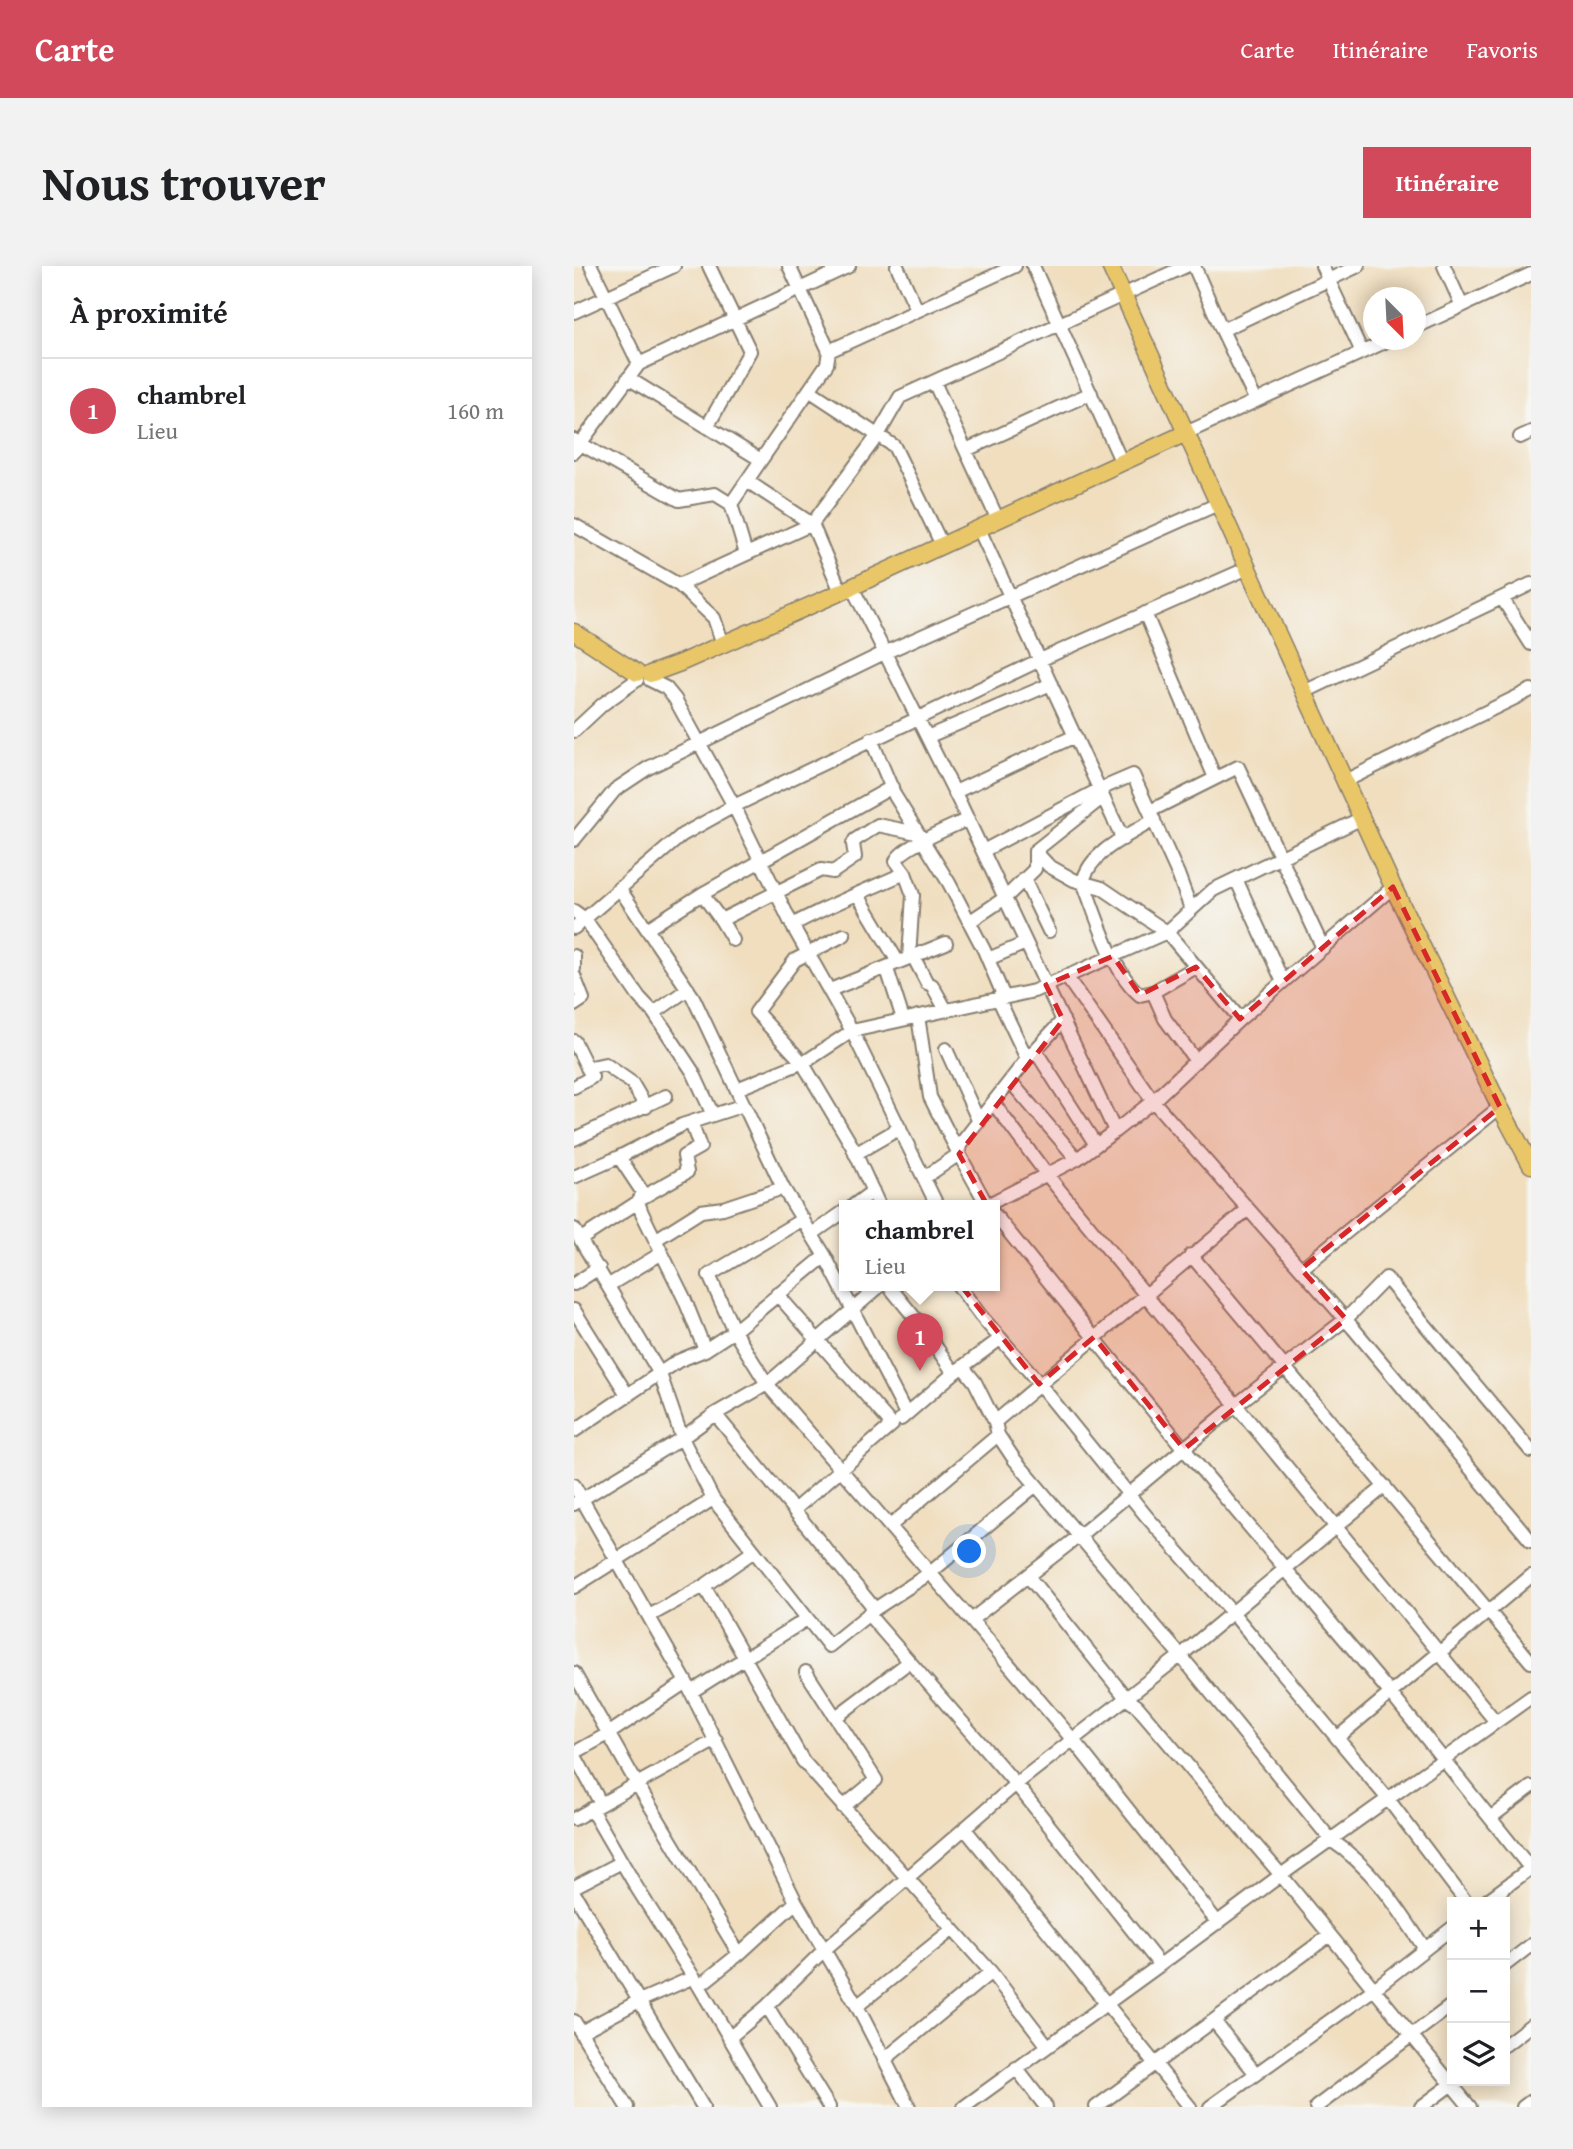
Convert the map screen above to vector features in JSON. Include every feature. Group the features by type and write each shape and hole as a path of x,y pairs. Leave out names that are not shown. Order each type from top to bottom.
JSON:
{"main road":[{"path":"1111,266 1393,887 1531,1165"},
{"path":"574,632 643,677 847,589 1186,433"}],"street":[{"path":"591,266 639,364"},
{"path":"707,427 750,351 709,266"},
{"path":"731,504 827,364 829,351 789,266"},
{"path":"746,554 731,504 715,494 679,500 576,445 639,364 849,266"},
{"path":"897,266 916,310"},
{"path":"829,351 1015,266"},
{"path":"1033,266 1122,463"},
{"path":"679,585 812,524 878,435 900,397 1186,266"},
{"path":"1194,266 1256,401"},
{"path":"1322,266 1362,352"},
{"path":"1222,330 1358,266"},
{"path":"1444,266 1462,306"},
{"path":"574,312 670,267"},
{"path":"1426,322 1531,274"},
{"path":"1186,433 1366,350"},
{"path":"628,378 761,460"},
{"path":"934,382 998,520"},
{"path":"810,390 894,446 942,545"},
{"path":"966,450 1091,393"},
{"path":"747,481 812,524 884,653 955,792 1115,1131"},
{"path":"574,840 615,790 648,768 884,653 1219,503"},
{"path":"574,525 679,585 714,618 723,644"},
{"path":"979,528 1123,839"},
{"path":"574,929 682,835 734,806 1040,660 1248,568"},
{"path":"1304,692 1531,584"},
{"path":"1502,598 1531,644"},
{"path":"1145,613 1215,778"},
{"path":"574,731 603,704 643,677 666,688 675,699 734,806 792,925 852,1031 935,1200"},
{"path":"927,737 1051,684"},
{"path":"1345,781 1531,690"},
{"path":"955,792 1075,736"},
{"path":"871,739 895,796 988,959 1001,998 1031,1054 1096,1144"},
{"path":"1196,967 1153,992 1140,995 1129,986 1113,956 1083,882 1085,871 1094,859 1152,816 1237,767 1323,948"},
{"path":"983,851 1133,775 1191,909"},
{"path":"647,929 702,894 892,787"},
{"path":"969,922 1005,898 1035,869 1035,852 1100,794"},
{"path":"737,1089 802,1062 852,1031 1034,990 1113,956 1167,932 1213,890 1362,818"},
{"path":"903,1019 902,962 913,895 905,873 896,861 897,856 920,837 968,819"},
{"path":"721,920 821,870 834,872 855,856 855,840 878,825 920,837"},
{"path":"1035,852 1049,866 1074,880 1102,888 1167,932 1240,1019"},
{"path":"792,925 834,903 905,873"},
{"path":"1024,879 1049,931"},
{"path":"1236,879 1283,982"},
{"path":"998,1200 1077,1160 1153,1101 1240,1019 1393,887"},
{"path":"620,888 688,989 783,1188 825,1256 839,1285"},
{"path":"702,894 733,940"},
{"path":"858,895 902,962 932,985 946,1010"},
{"path":"574,911 586,919 639,997 654,1013 693,1072 713,1115"},
{"path":"844,935 795,960 756,1012 802,1062 855,1154 877,1200"},
{"path":"830,990 946,943"},
{"path":"988,959 1026,943"},
{"path":"574,956 574,969"},
{"path":"1066,975 1153,1101 1346,1319 1531,1541"},
{"path":"574,976 583,999 574,1004"},
{"path":"654,1013 688,989"},
{"path":"1153,992 1165,1019 1196,1060"},
{"path":"918,1016 930,1097 984,1200"},
{"path":"924,1178 959,1154 960,1145 1031,1054 1063,1020"},
{"path":"574,1087 592,1077 575,1048"},
{"path":"946,1049 979,1122"},
{"path":"587,1068 605,1064 632,1083 646,1107"},
{"path":"1010,1081 1077,1160"},
{"path":"574,1139 666,1096"},
{"path":"994,1104 1048,1176 1496,1722"},
{"path":"574,1177 691,1122 744,1105"},
{"path":"1301,1269 1500,1107"},
{"path":"691,1122 700,1147 684,1156 687,1172 578,1234 660,1374 682,1437 713,1499 829,1646 871,1612 930,1573 1036,1485"},
{"path":"855,1154 900,1128"},
{"path":"619,1157 643,1193 640,1199 655,1240 705,1350"},
{"path":"655,1240 701,1211 723,1208 783,1188"},
{"path":"860,1200 873,1191"},
{"path":"995,1422 1248,1209"},
{"path":"812,1234 839,1215"},
{"path":"803,1219 709,1275 734,1331 767,1384 842,1468 1073,1740 1218,1923"},
{"path":"1000,1221 1185,1449 1391,1694 1531,1869 1492,1897"},
{"path":"609,1285 662,1253"},
{"path":"1191,1255 1531,1662"},
{"path":"574,1431 678,1361 705,1350 734,1331 825,1256"},
{"path":"575,1282 598,1268"},
{"path":"971,1620 1346,1319 1385,1278 1531,1451"},
{"path":"842,1291 906,1414"},
{"path":"578,1502 767,1384 874,1291"},
{"path":"893,1291 959,1370 975,1382 995,1422 998,1436 1036,1485 1331,1840 1353,1854 1389,1894 1425,1949"},
{"path":"963,1291 1129,1495 1232,1612 1388,1799 1462,1897"},
{"path":"777,1294 892,1425"},
{"path":"574,1310 628,1395"},
{"path":"794,1510 892,1425 1000,1339"},
{"path":"715,1414 794,1510 909,1662 1016,1784 1160,1965"},
{"path":"890,1526 998,1436"},
{"path":"574,1485 578,1502 617,1559 689,1687 796,1902 858,2006 909,2107"},
{"path":"729,2038 767,2006 824,1950 1016,1784 1127,1699 1385,1486"},
{"path":"574,1587 713,1499"},
{"path":"649,1616 705,1586 754,1551"},
{"path":"1028,1576 1127,1699 1137,1706 1447,2074"},
{"path":"1337,1738 1531,1576"},
{"path":"705,1586 803,1761 991,1972 1047,2045"},
{"path":"770,2107 622,1862 574,1753 689,1687 746,1659 807,1619"},
{"path":"836,1717 909,1662"},
{"path":"806,1672 876,1780 843,1807"},
{"path":"574,1673 637,1784 740,1954"},
{"path":"964,2107 1281,1875 1531,1697"},
{"path":"574,1819 716,1740"},
{"path":"1490,1818 1531,1787"},
{"path":"965,1829 1190,2107"},
{"path":"574,1887 622,1862"},
{"path":"574,1893 703,2107"},
{"path":"627,2107 578,2027 696,1981 740,1954 796,1902"},
{"path":"858,2006 953,1929"},
{"path":"1210,2107 1374,1989 1447,1931"},
{"path":"1096,2107 1330,1935"},
{"path":"1510,1961 1531,1945"},
{"path":"884,2060 991,1972"},
{"path":"767,2006 829,2107"},
{"path":"1317,2107 1447,2009"},
{"path":"1214,2021 1256,2074"},
{"path":"1510,2041 1531,2025"},
{"path":"1016,2068 1046,2107"},
{"path":"1422,2107 1449,2086"},
{"path":"1457,2086 1470,2107"},
{"path":"1523,2107 1531,2101"}],"highlighted area":[{"path":"1393,887 1500,1107 1301,1269 1346,1319 1184,1449 1094,1337 1039,1384 929,1245 987,1205 959,1154 1063,1020 1046,985 1113,956 1140,995 1196,967 1240,1019"}],"place":[{"name":"chambrel","path":"920,1371"}]}
